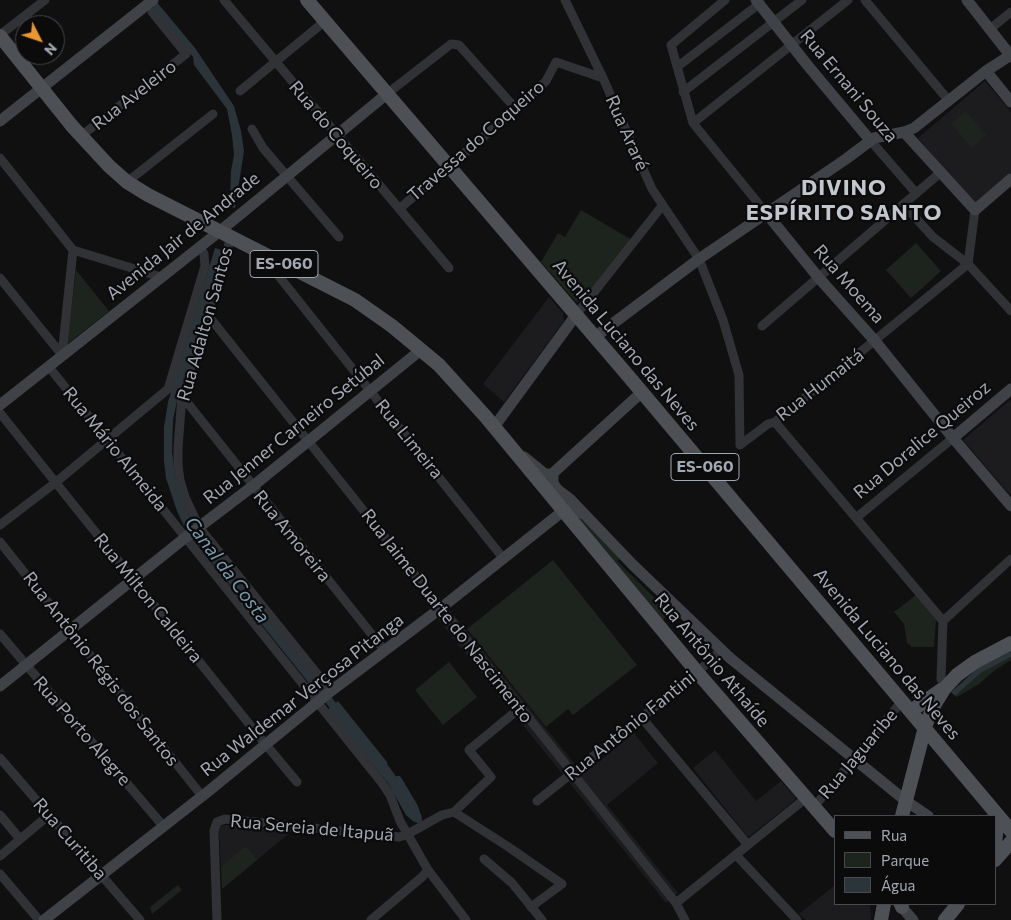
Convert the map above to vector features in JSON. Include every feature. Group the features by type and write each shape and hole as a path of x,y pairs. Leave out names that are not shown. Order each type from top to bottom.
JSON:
{"main road":[{"name":"Avenida Luciano das Neves","path":"307,0 642,392 1011,831"},
{"name":"ES-060","path":"0,35 81,136 127,182 148,195 355,300 422,349 444,369 563,511"},
{"name":"Rua Antônio Athaíde","path":"563,511 697,672 834,830"},
{"path":"902,815 925,727 933,707 944,688 974,662 1011,643"},
{"path":"907,706 944,688"},
{"path":"994,810 995,815"},
{"path":"823,818 834,834"},
{"path":"996,819 999,853"},
{"path":"999,853 1011,842"},
{"path":"877,905 880,920"},
{"path":"880,920 884,905"},
{"path":"945,920 957,905"}],"street":[{"path":"0,35 45,0"},
{"name":"Rua do Coqueiro","path":"224,0 449,268"},
{"name":"Rua Araré","path":"565,0 603,78 652,189 699,260 723,320 739,375 740,445"},
{"name":"Rua Moema","path":"725,0 672,45 683,92 693,123 818,277 875,341 953,438 1011,506"},
{"path":"683,92 802,0"},
{"path":"693,123 848,0"},
{"path":"865,0 949,102"},
{"path":"595,337 699,260 870,140 904,132 919,125 986,71 1011,55 967,0"},
{"path":"677,67 758,2"},
{"name":"Rua Ernani Souza","path":"758,2 870,140 916,193"},
{"path":"0,121 151,5"},
{"name":"Rua Aveleiro","path":"81,136 186,54 151,5"},
{"path":"990,29 1011,12"},
{"path":"240,92 325,21"},
{"path":"388,93 451,44 459,45 516,109"},
{"name":"Travessa do Coqueiro","path":"399,209 546,81 556,62 603,78"},
{"path":"986,71 1011,102"},
{"name":"Avenida Jair de Andrade","path":"0,405 200,247 225,234 287,176 388,93"},
{"path":"127,182 213,114"},
{"path":"252,129 264,148 338,237"},
{"path":"904,132 975,210"},
{"path":"0,158 73,250 162,277"},
{"path":"762,326 941,172"},
{"path":"968,264 975,210 1010,181"},
{"path":"903,204 933,237 968,264 1011,311"},
{"path":"494,427 576,315 662,206"},
{"name":"Rua Adalton Santos","path":"225,234 207,314 182,396 178,465 193,532 330,692"},
{"name":"Rua Adalton Santos","path":"107,438 166,391 170,384 205,266 204,254 200,247"},
{"path":"62,355 73,250"},
{"name":"Rua Limeira","path":"258,250 503,558"},
{"name":"Rua Humaitá","path":"740,445 768,424 774,422 968,264"},
{"path":"0,278 62,355"},
{"name":"Rua Jaime Duarte do Nascimento","path":"207,314 676,903 685,920"},
{"name":"Rua Jenner Carneiro Setúbal","path":"0,686 253,486 422,349"},
{"name":"Rua Mário Almeida","path":"49,366 107,438 193,532 318,702 382,783 390,795 400,821 428,870 466,920"},
{"name":"Rua Doralice Queiroz","path":"856,518 1011,389"},
{"path":"514,451 548,476 642,392"},
{"name":"Rua Amoreira","path":"182,396 385,652"},
{"name":"Rua Milton Caldeira","path":"0,413 297,782"},
{"path":"774,422 943,621 941,679 944,688"},
{"path":"0,525 55,483 107,438"},
{"path":"553,473 552,480 555,486 721,650 906,801 927,815"},
{"path":"563,511 574,508 583,514"},
{"name":"Rua Waldemar Verçosa Pitanga","path":"44,920 202,796 330,692 385,652 563,511"},
{"name":"Rua Antônio Régis dos Santos","path":"0,542 202,796"},
{"path":"943,621 1011,560"},
{"name":"Rua Porto Alegre","path":"0,634 164,826"},
{"name":"Rua Antônio Fantini","path":"537,801 642,718 721,650"},
{"name":"Rua Jaguaribe","path":"676,903 748,845 810,802 907,706"},
{"path":"408,834 442,815 454,812 491,777 469,750 520,708"},
{"path":"642,718 748,845"},
{"name":"Rua Curitiba","path":"0,758 140,920"},
{"path":"454,812 562,884 531,907"},
{"path":"0,815 20,840"},
{"path":"0,856 49,815"},
{"name":"Rua Sereia de Itapuã","path":"217,920 214,830 217,822 225,820 399,837 408,834"},
{"path":"736,855 797,920"},
{"path":"484,859 508,879 542,920"},
{"path":"370,920 428,870"},
{"path":"0,874 39,920"},
{"path":"901,905 913,920"}],"shaded area":[{"path":"985,81 1011,112 1011,173 974,205 918,138"},
{"path":"549,297 563,313 564,321 504,402 483,384"},
{"path":"1011,399 1011,496 963,440"},
{"path":"448,608 583,774 634,733 658,763 607,805 678,893 666,903 437,618"},
{"path":"715,750 756,801 781,781 795,797 795,800 750,836 747,836 693,768"},
{"path":"221,826 292,831 222,889 219,830"},
{"path":"834,886 834,905 870,905 871,920 806,920 799,914"}],"green space":[{"path":"966,111 986,135 972,148 951,123"},
{"path":"581,210 632,240 583,301 576,302 541,262 558,233 565,237"},
{"path":"916,243 941,271 911,298 886,270"},
{"path":"76,270 109,311 67,344"},
{"path":"576,515 622,559 617,561 669,612 663,620"},
{"path":"553,560 637,665 573,715 568,709 546,727 467,629"},
{"path":"916,595 936,620 934,647 912,647 907,643 904,624 894,612"},
{"path":"1011,657 1011,660 979,684 957,697 955,696 981,673"},
{"path":"449,662 477,697 443,725 415,690"},
{"path":"245,847 257,860 222,889 221,867"},
{"path":"178,885 182,890 152,914 150,907"}],"water":[{"path":"147,0 155,0 195,48 234,106 244,151 235,208 229,206 234,155 227,109 194,65 193,57"},
{"path":"215,248 222,250 220,260 178,396 173,420 172,452 175,476 182,500 192,522 184,526 166,478 164,427 168,402"},
{"path":"201,534 324,686 323,690 316,696 308,687 308,682 194,540"},
{"path":"1011,651 1011,657 981,673 955,696 951,692 978,668"},
{"path":"338,701 387,762 403,786 402,790 407,800 422,816 414,822 406,815 388,783 327,710"}],"waterway":[{"name":"Canal da Costa","path":"323,693 339,713"},
{"name":"Canal da Costa","path":"398,780 414,807 418,819"}],"district":[{"name":"DIVINO ESPÍRITO SANTO","path":"844,200"}]}
